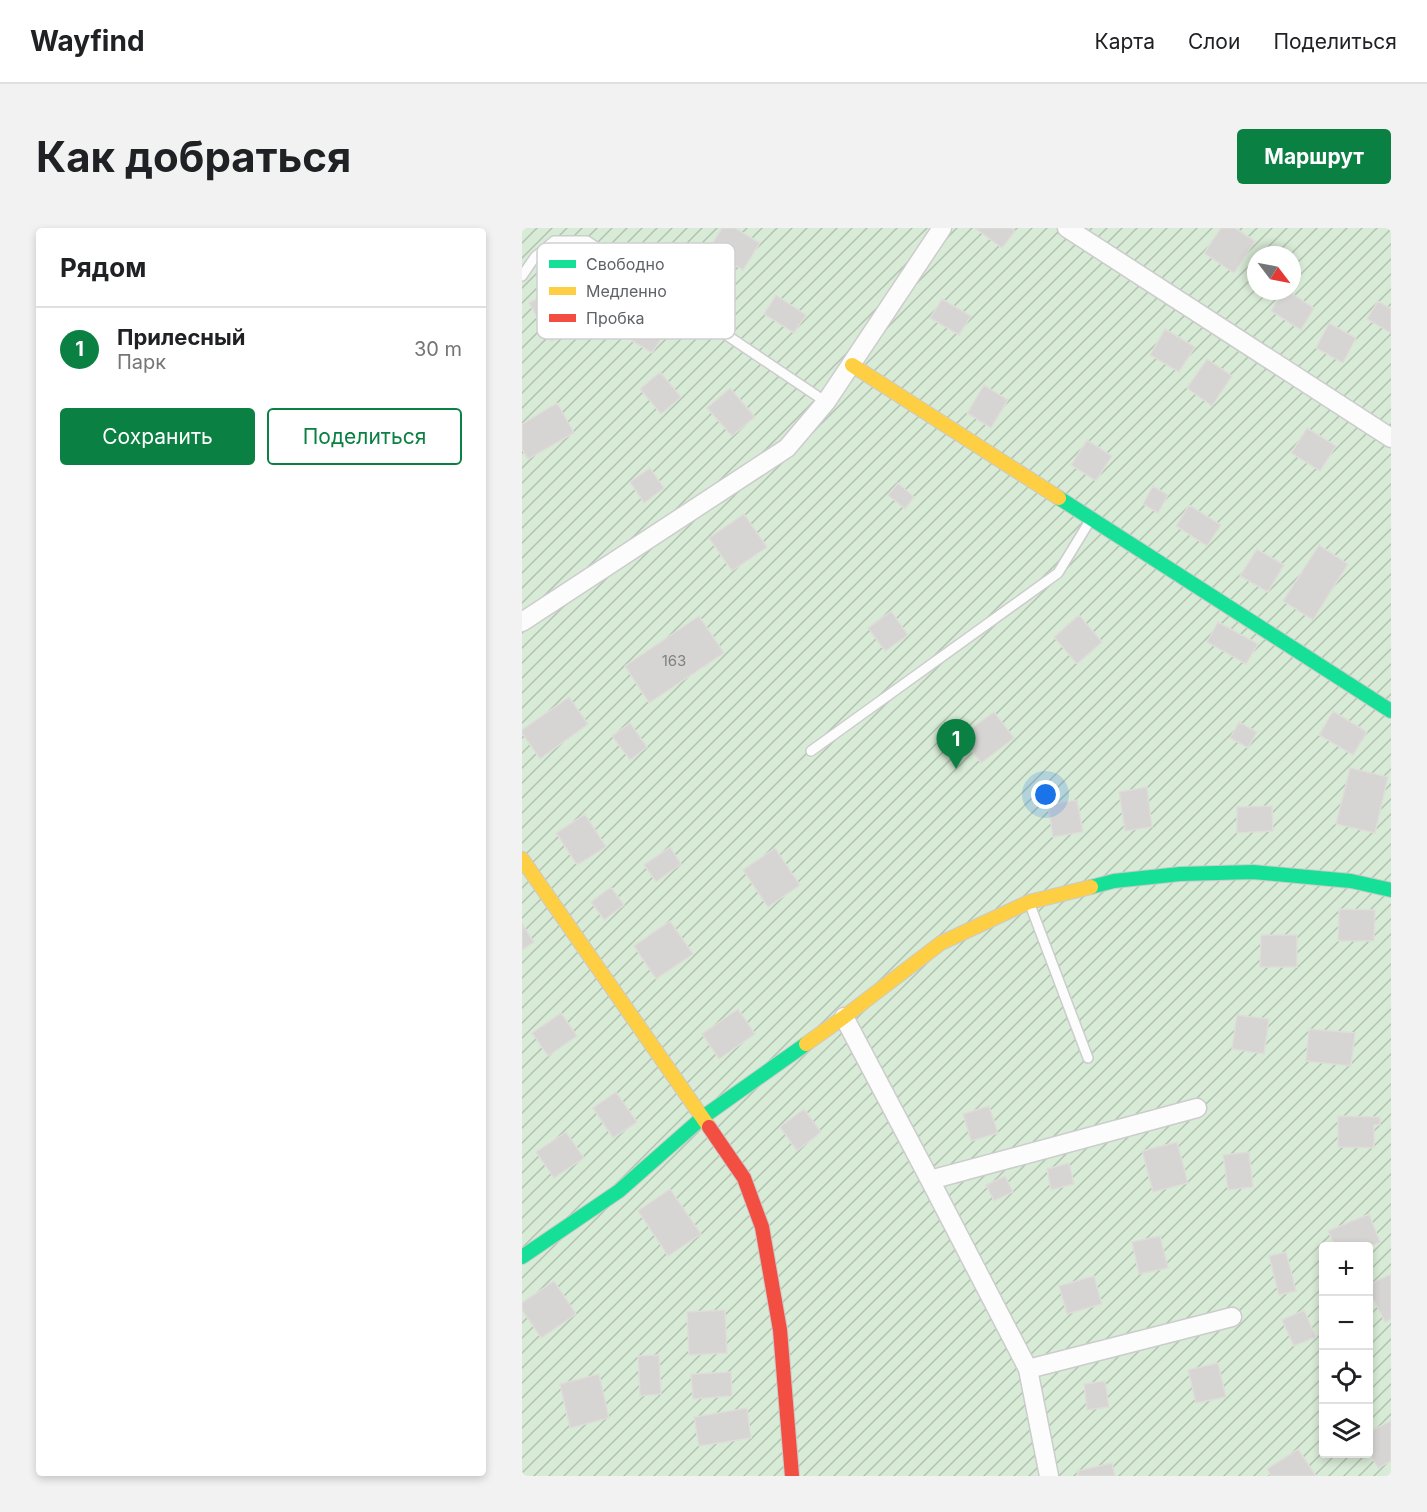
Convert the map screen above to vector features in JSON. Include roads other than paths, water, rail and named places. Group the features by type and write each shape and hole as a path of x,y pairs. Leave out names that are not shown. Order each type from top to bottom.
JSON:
{"street":[{"path":"522,622 787,448 826,402 942,228"},
{"path":"1067,228 1391,438"},
{"path":"852,365 1391,711"},
{"path":"522,859 744,1179 762,1227 780,1330 792,1476"},
{"path":"522,1257 619,1191 703,1117 844,1017 941,943 1029,902 1114,881 1180,874 1253,872 1351,881 1391,891"},
{"path":"844,1017 1028,1369 1049,1476"},
{"path":"930,1180 1197,1108"},
{"path":"1028,1369 1232,1317"}],"lane":[{"path":"551,243 554,241 587,241 590,243"},
{"path":"522,276 537,254"},
{"path":"732,339 826,402"},
{"path":"811,751 1058,573 1091,519"},
{"path":"1029,902 1088,1058"}],"place":[{"name":"Прилесный","path":"956,769"}]}
